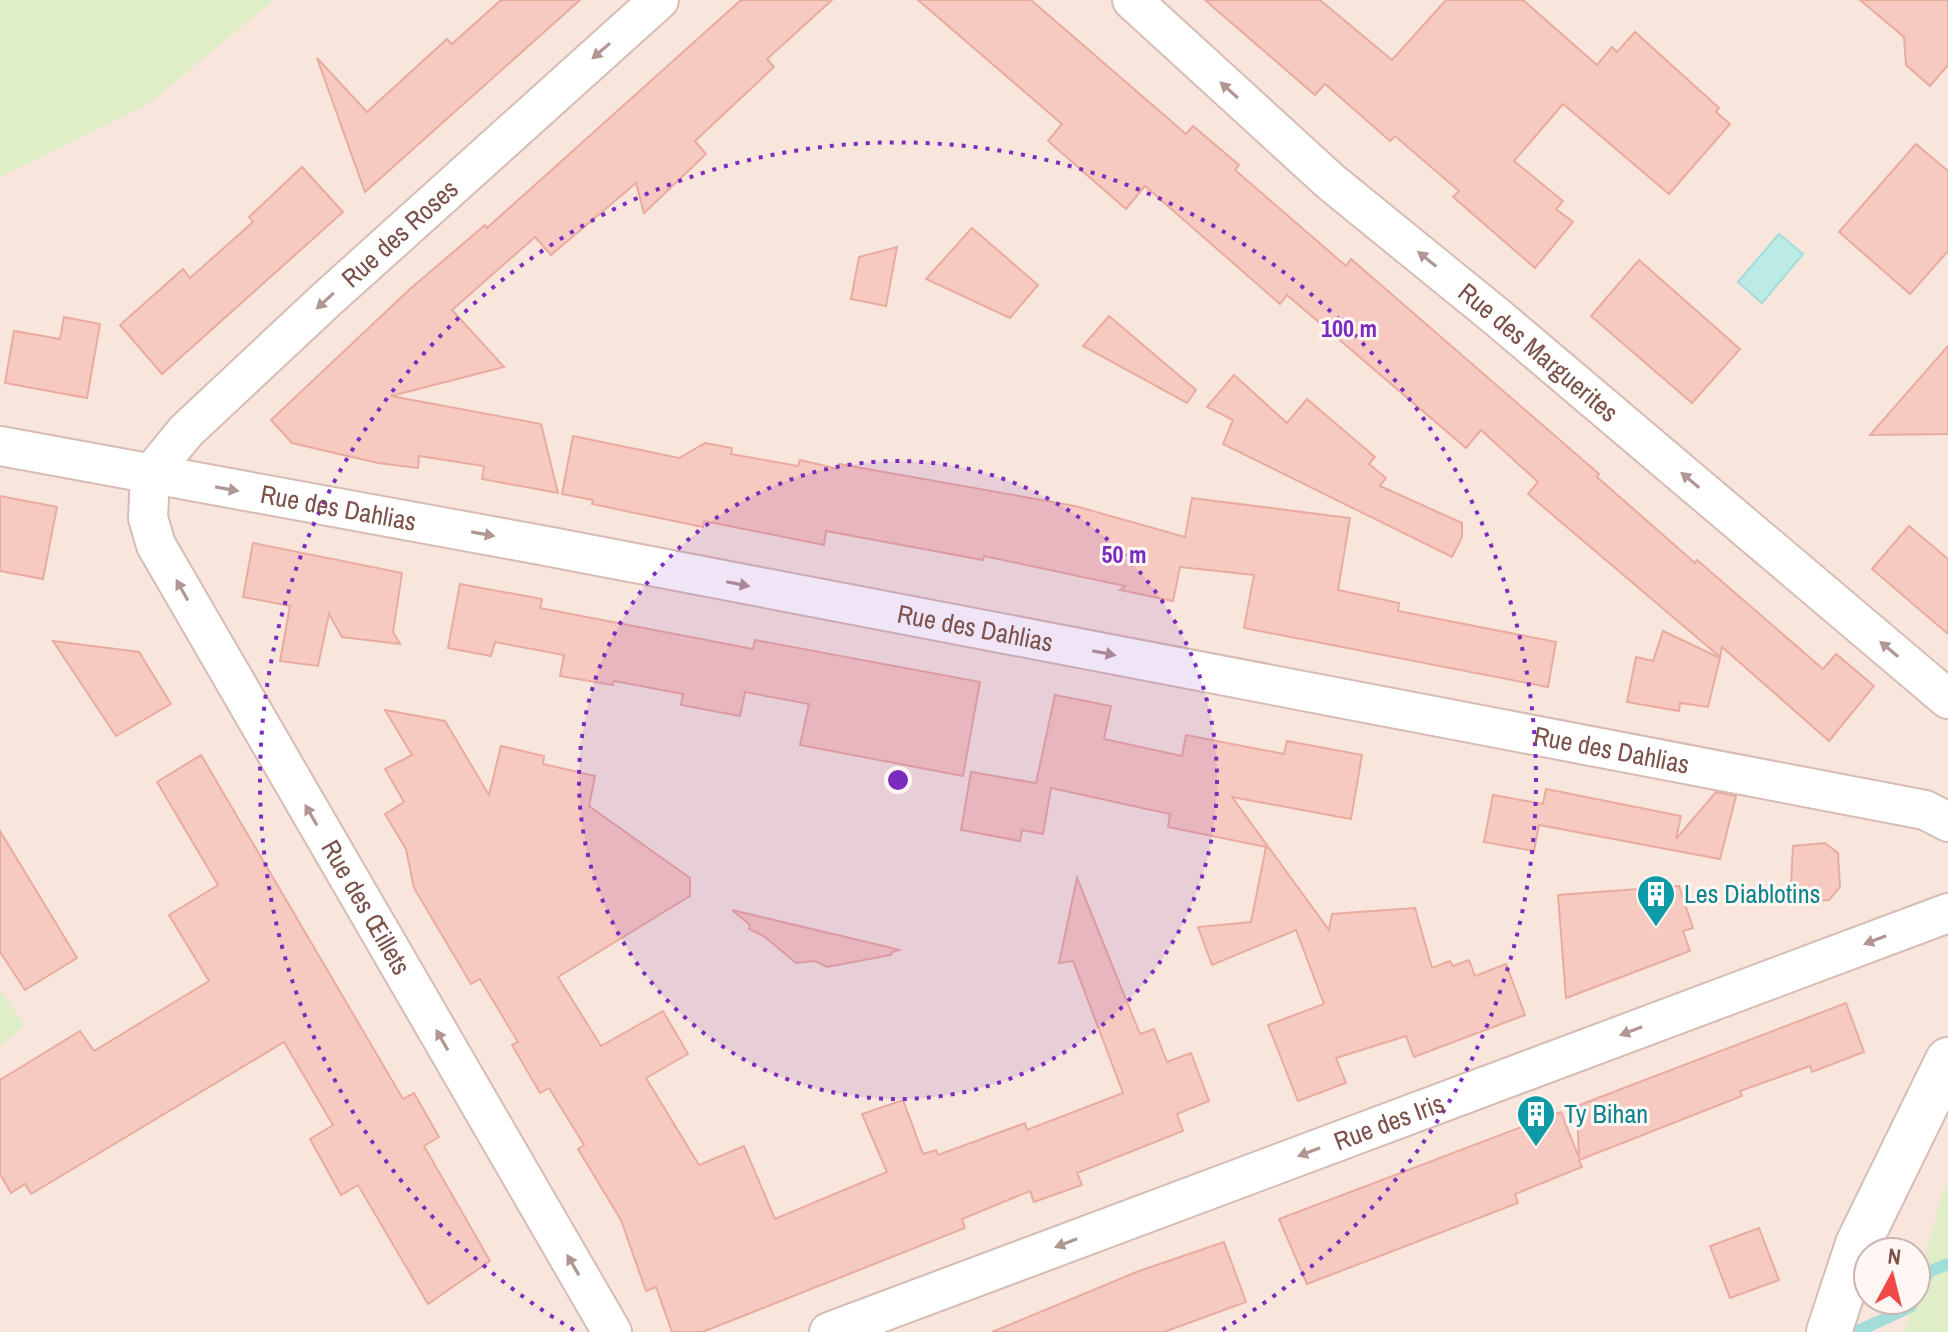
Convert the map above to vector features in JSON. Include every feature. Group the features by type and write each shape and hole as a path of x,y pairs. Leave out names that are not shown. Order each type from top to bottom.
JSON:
{"street":[{"name":"Rue des Roses","path":"150,475 186,431 327,299 659,0"},
{"name":"Rue des Marguerites","path":"1132,0 1331,182 1497,317 1948,699"},
{"name":"Rue des Dahlias","path":"0,446 1527,732 1925,810 1948,822"},
{"name":"Rue des Œillets","path":"150,475 148,518 156,545 612,1332"},
{"name":"Rue des Iris","path":"829,1332 1948,913"},
{"path":"1829,1332 1869,1218 1948,1060"}],"shaded area":[{"path":"0,0 1948,0 1948,1332 0,1332"}],"green space":[{"path":"0,0 274,0 147,105 0,177"},
{"path":"0,990 25,1025 0,1046"},
{"path":"1948,1184 1948,1332 1905,1332 1909,1316 1932,1316 1931,1236 1942,1194"}],"water":[{"path":"1779,234 1803,254 1762,303 1738,282"}],"building":[{"path":"501,0 580,0 365,192 317,58 367,112 447,39 452,44"},
{"path":"741,0 832,0 767,59 774,67 695,141 706,154 644,213 636,183 551,255 535,237 452,310 504,367 391,396 541,424 558,493 482,479 484,466 419,456 418,468 378,463 292,443 271,420 410,289 485,225 487,228"},
{"path":"918,0 1031,0 1186,134 1193,126 1239,165 1235,170 1346,266 1351,259 1599,474 1597,477 1695,563 1697,560 1823,669 1836,654 1874,686 1829,741 1722,647 1720,657 1528,494 1538,482 1481,430 1466,448 1287,295 1280,304 1145,186 1126,209 1048,141 1062,124"},
{"path":"1205,0 1320,0 1392,60 1446,0 1523,0 1597,65 1612,47 1617,52 1635,32 1719,108 1716,112 1730,124 1669,194 1563,104 1514,161 1563,201 1556,209 1573,222 1535,268 1453,197 1459,191 1395,136 1390,141 1325,84 1315,95"},
{"path":"1860,0 1948,0 1948,65 1930,86 1906,65 1904,37"},
{"path":"1916,144 1948,171 1948,251 1910,294 1839,232"},
{"path":"302,167 343,212 162,374 120,325 183,269 190,278 253,222 249,217"},
{"path":"972,228 1038,285 1010,318 926,279"},
{"path":"897,247 886,306 851,299 859,257"},
{"path":"1639,260 1740,349 1692,403 1591,316"},
{"path":"1109,316 1196,390 1187,403 1083,346"},
{"path":"64,317 100,324 87,398 5,383 14,331 60,339"},
{"path":"1948,346 1948,434 1870,435"},
{"path":"1234,375 1287,423 1307,399 1375,457 1369,464 1386,478 1380,486 1462,523 1462,537 1452,557 1223,444 1233,420 1207,407"},
{"path":"573,436 679,458 705,443 732,448 731,454 798,466 800,460 838,469 839,464 1075,506 1185,537 1192,498 1350,518 1338,590 1399,603 1398,611 1556,642 1548,687 1244,628 1254,575 1180,567 1173,601 1120,590 1125,586 984,556 983,560 826,531 824,545 704,521 703,527 592,504 593,500 562,494"},
{"path":"0,496 57,507 43,579 0,571"},
{"path":"1909,526 1948,559 1948,634 1872,569"},
{"path":"253,543 402,573 393,632 400,644 342,637 329,614 318,666 280,661 290,606 243,597"},
{"path":"460,584 542,599 540,608 753,649 755,640 980,682 963,776 800,745 809,704 745,692 740,716 681,705 683,694 614,681 613,685 560,676 564,655 495,642 491,656 448,648"},
{"path":"1663,631 1720,658 1708,707 1680,703 1679,711 1627,702 1636,657 1653,661"},
{"path":"53,641 139,652 171,704 116,736"},
{"path":"1055,695 1111,706 1104,739 1182,756 1186,735 1284,754 1287,741 1362,755 1351,819 1232,797 1329,930 1332,914 1415,908 1432,968 1450,961 1453,966 1469,960 1475,976 1506,964 1525,1015 1414,1057 1406,1036 1336,1058 1346,1083 1298,1101 1268,1025 1324,1004 1296,930 1212,965 1198,927 1251,922 1266,847 1168,827 1170,814 1051,788 1043,834 1022,830 1020,841 961,830 971,772 1036,783"},
{"path":"385,710 445,721 489,795 501,746 544,756 543,764 595,776 589,806 690,878 690,896 558,977 601,1046 663,1011 688,1054 646,1078 699,1165 744,1146 775,1219 887,1172 862,1114 903,1100 923,1154 936,1150 938,1155 1025,1123 1027,1130 1123,1093 1073,961 1059,963 1077,878 1140,1034 1154,1029 1167,1062 1191,1053 1209,1101 1177,1114 1183,1131 1077,1173 1082,1185 1034,1202 1030,1191 962,1219 965,1228 738,1318 702,1332 672,1332 656,1287 646,1291 621,1220 578,1149 584,1145 549,1088 540,1093 512,1045 518,1042 480,979 471,984 414,888 406,849 385,814 404,802 385,769 412,755"},
{"path":"201,755 403,1099 414,1093 439,1137 424,1146 490,1261 428,1304 358,1185 341,1195 310,1139 333,1125 284,1042 31,1194 25,1184 11,1193 0,1174 0,1080 80,1031 94,1051 209,981 169,915 218,885 157,782"},
{"path":"1546,789 1681,816 1676,839 1716,792 1736,796 1720,859 1539,825 1534,851 1484,842 1493,795 1543,804"},
{"path":"0,831 77,958 25,990 0,952"},
{"path":"1825,843 1838,853 1840,887 1829,900 1790,903 1793,846"},
{"path":"1679,886 1693,928 1683,931 1690,951 1566,998 1558,895"},
{"path":"732,910 899,950 891,955 827,967 815,961 796,963 765,937 749,929 750,925"},
{"path":"1846,1003 1864,1052 1812,1072 1810,1066 1740,1091 1742,1096 1579,1160 1582,1167 1515,1194 1518,1203 1307,1284 1279,1219 1561,1112 1579,1158 1577,1106"},
{"path":"1759,1228 1779,1280 1730,1298 1710,1246"},
{"path":"1224,1242 1246,1302 1164,1332 992,1332 1139,1271"}],"waterway":[{"path":"1932,1270 1948,1264"},
{"path":"1856,1332 1891,1316"}],"place":[{"name":"Les Diablotins","path":"1656,928"},
{"name":"Ty Bihan","path":"1536,1148"}]}
